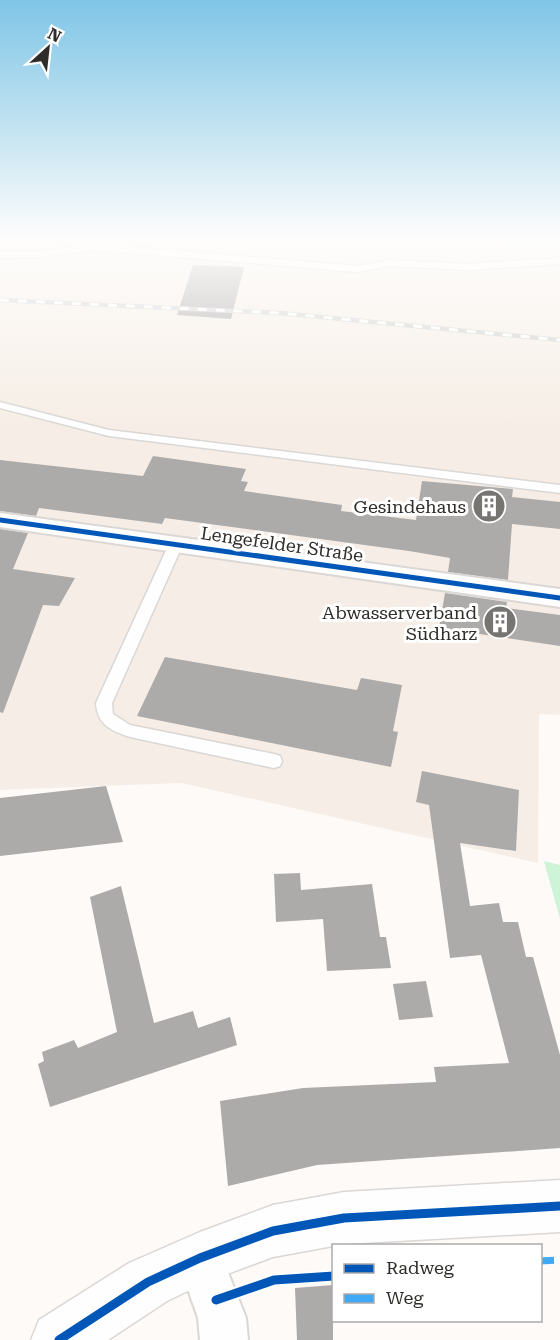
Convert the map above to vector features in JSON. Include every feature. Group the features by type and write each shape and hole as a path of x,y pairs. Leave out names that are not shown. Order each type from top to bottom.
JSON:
{"street":[{"name":"Lengefelder Straße","path":"0,520 560,598"},
{"path":"59,1340 148,1282 200,1258 273,1232 344,1218 560,1206"},
{"path":"200,1258 222,1318 224,1340"}],"lane":[{"path":"0,405 108,433 560,489"},
{"path":"176,544 104,703 107,720 129,731 274,761"}],"shaded area":[{"path":"0,302 560,302 560,715 539,714 538,863 181,783 0,790"}],"green space":[{"path":"544,861 560,865 560,919"}],"building":[{"path":"181,302 235,302 231,319 177,315"},
{"path":"153,456 246,469 241,481 248,482 244,491 342,505 341,511 416,520 422,481 513,489 512,497 560,502 560,529 512,524 508,580 448,572 450,558 409,551 165,518 162,524 39,508 36,516 0,511 0,460 143,476"},
{"path":"0,529 28,533 13,569 75,578 59,606 43,605 3,713 0,712"},
{"name":"Abwasserverband Südharz","path":"445,593 507,602 506,608 560,615 560,646 439,628"},
{"path":"165,657 357,690 361,678 402,685 393,731 398,732 391,767 137,716"},
{"path":"422,771 519,790 516,851 460,843 470,906 499,903 503,922 518,922 526,957 533,957 560,1055 560,1148 317,1165 228,1186 220,1101 303,1088 436,1082 434,1067 509,1063 481,955 450,958 429,805 416,802"},
{"path":"106,786 123,842 0,856 0,798"},
{"path":"300,873 301,890 372,884 380,937 386,937 391,968 327,971 323,919 276,922 274,874"},
{"path":"121,886 154,1023 193,1011 198,1028 230,1017 237,1045 50,1107 38,1064 44,1061 42,1052 74,1040 78,1048 117,1032 90,897"},
{"path":"426,981 433,1017 399,1020 393,984"},
{"path":"332,1285 333,1340 297,1340 295,1288"}],"railway":[{"path":"33,302 280,313 560,340"}],"marked path":[{"path":"542,1261 560,1260"}],"cycle path":[{"path":"0,520 560,598"},
{"path":"59,1340 148,1282 200,1258 273,1231 344,1218 560,1206"},
{"path":"216,1300 274,1280 332,1276"}],"place":[{"name":"Gesindehaus","path":"489,506"},
{"name":"Abwasserverband Südharz","path":"500,622"}]}
